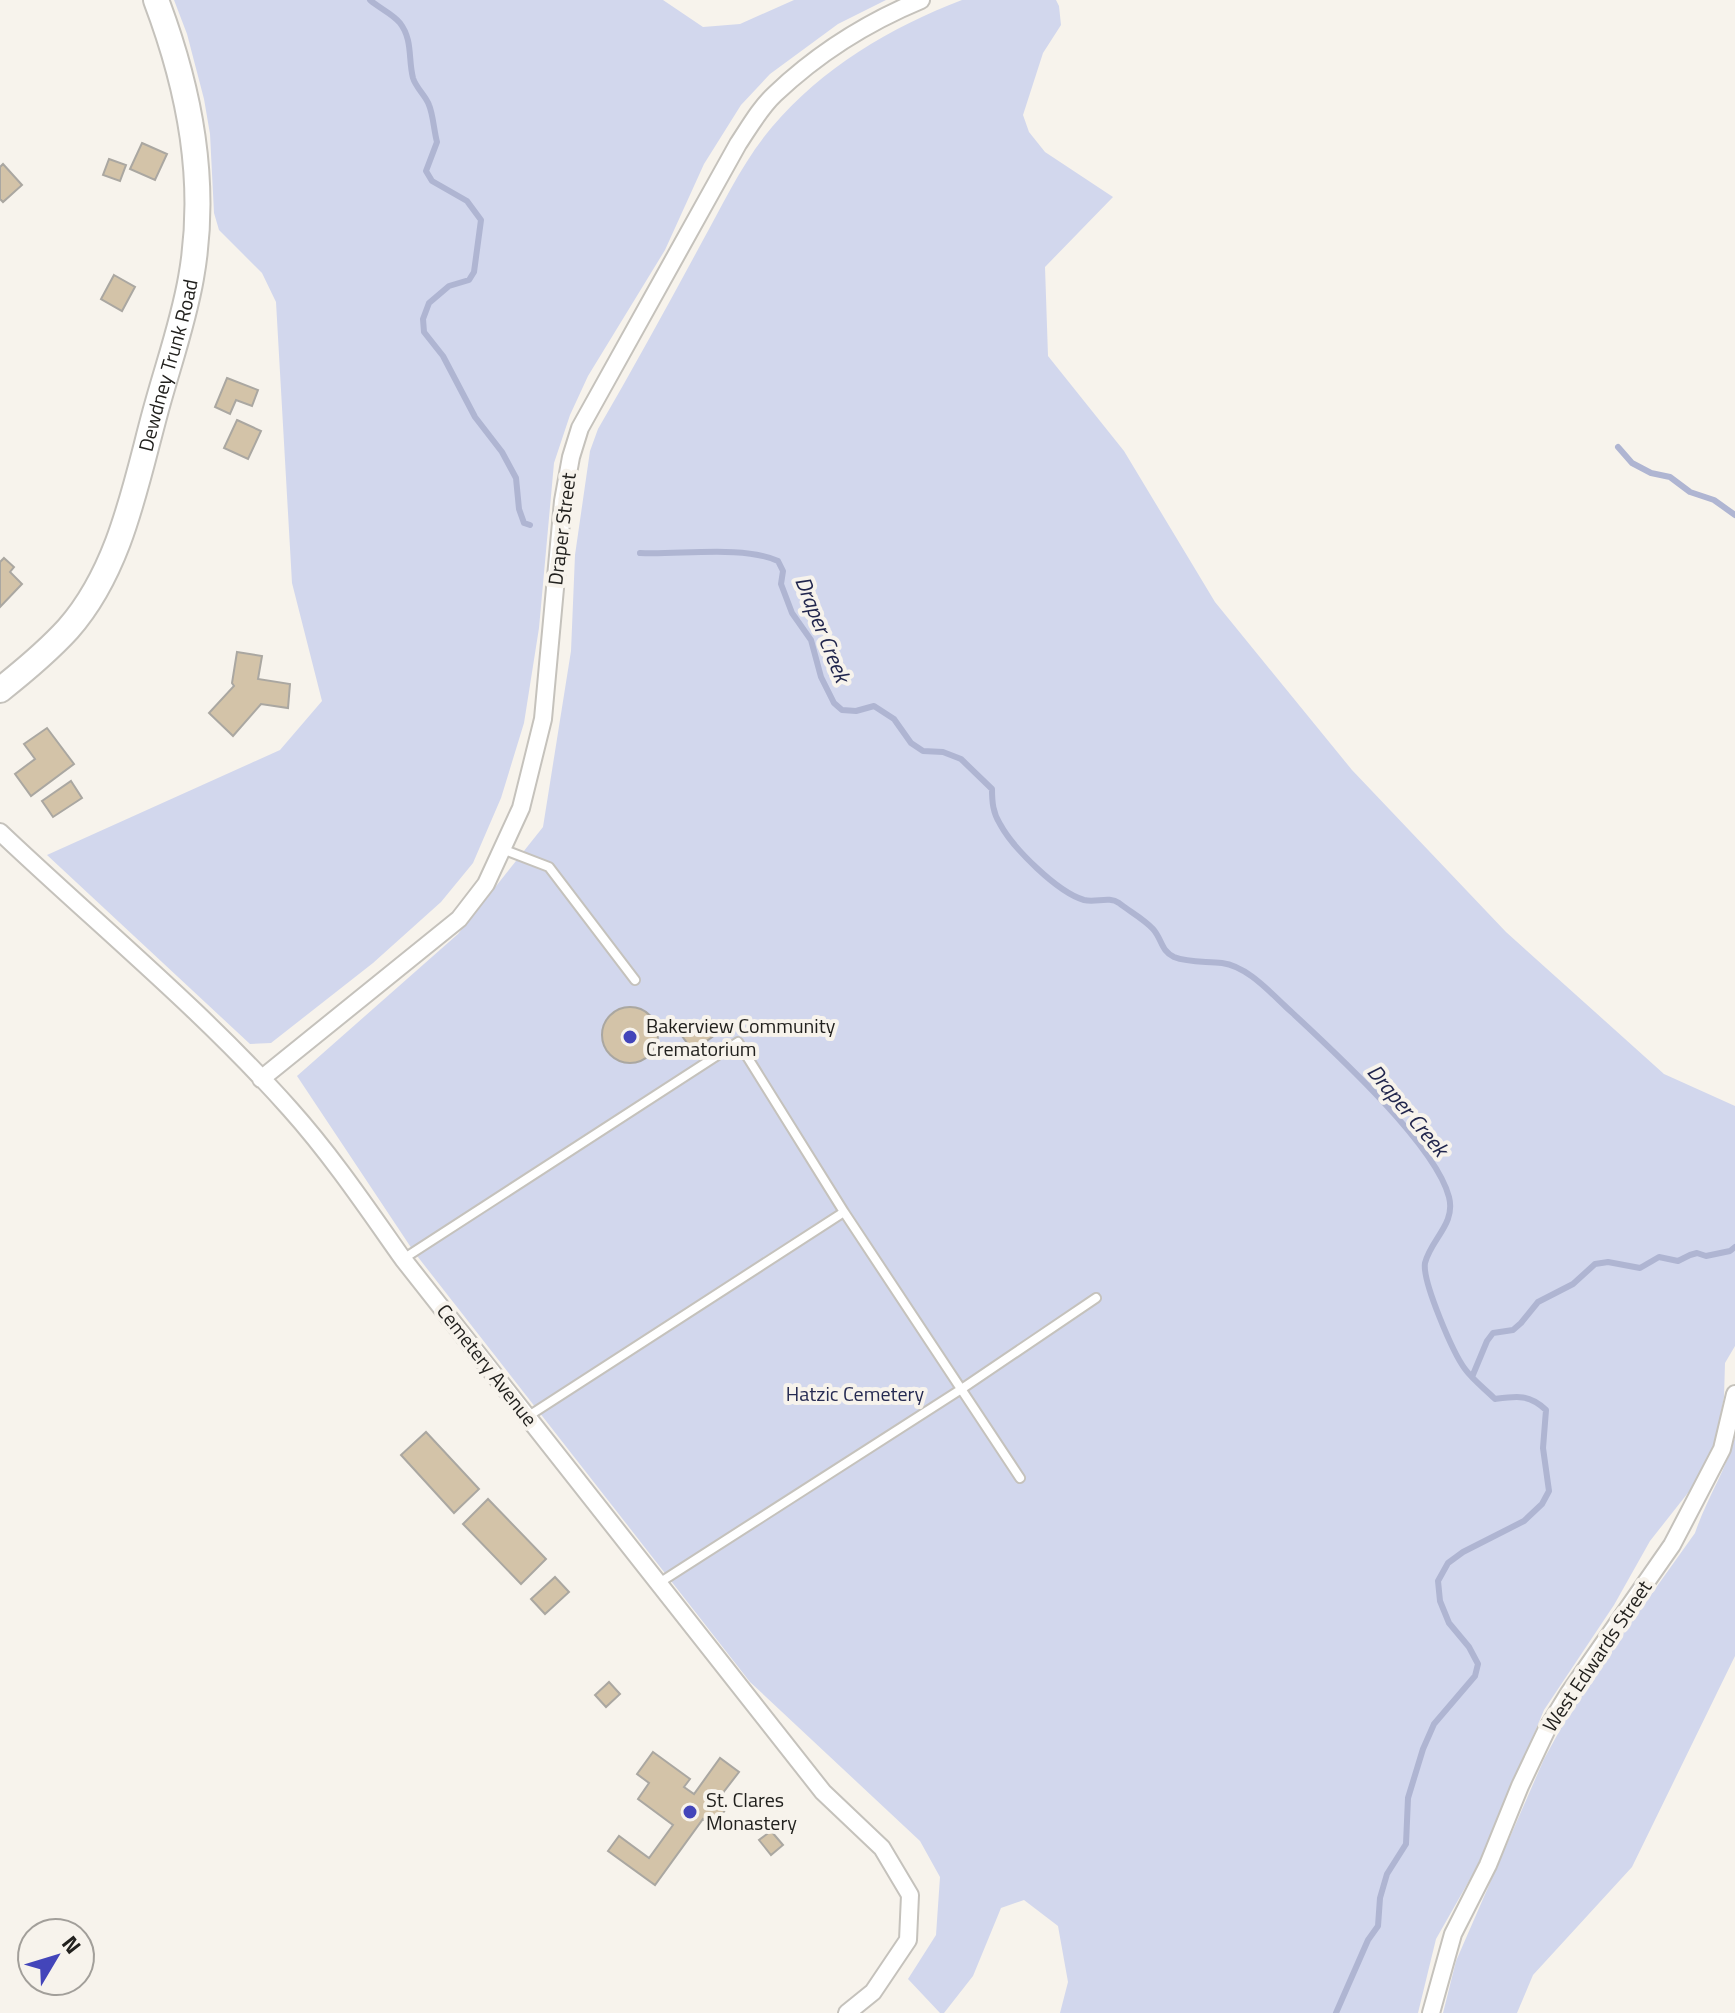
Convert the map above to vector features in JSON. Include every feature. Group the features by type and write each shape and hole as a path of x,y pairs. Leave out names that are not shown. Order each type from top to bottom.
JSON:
{"main road":[{"name":"Dewdney Trunk Road","path":"0,690 40,658 69,628 87,604 107,567 125,523 191,279 198,223 197,172 190,115 175,51 156,0"}],"street":[{"name":"Draper Street","path":"261,1079 459,919 486,884 521,808 543,719 563,501 580,428 738,144 759,112 784,87 847,38 921,0"},
{"name":"Cemetery Avenue","path":"0,832 202,1019 290,1109 341,1171 403,1259 823,1792 882,1848 910,1895 908,1940 873,1992 847,2013"},
{"name":"West Edwards Street","path":"1431,2013 1453,1934 1488,1865 1542,1740 1569,1693 1672,1545 1722,1449 1735,1394"}],"lane":[{"path":"502,849 549,867 635,980"},
{"path":"403,1259 738,1042 844,1212 1020,1478"},
{"path":"527,1417 844,1212"},
{"path":"659,1583 963,1388 1096,1298"}],"green space":[{"path":"174,0 663,0 703,27 740,24 794,0 886,0 838,24 770,74 741,105 704,164 665,250 588,376 570,415 554,463 539,628 524,723 501,798 473,863 441,902 373,963 271,1043 250,1044 47,855 280,750 322,701 292,583 276,302 262,273 219,230 214,213 210,134 204,99 187,34"},
{"name":"Hatzic Cemetery","path":"962,0 1056,0 1059,6 1061,25 1043,53 1023,115 1029,132 1045,152 1113,197 1045,267 1048,356 1124,451 1215,602 1352,770 1506,932 1664,1074 1735,1106 1735,1346 1725,1363 1724,1397 1714,1447 1691,1489 1650,1541 1614,1605 1544,1710 1482,1858 1436,1939 1418,2013 1060,2013 1068,1982 1058,1926 1024,1900 1001,1908 973,1976 944,2013 940,2013 908,1979 936,1935 940,1877 920,1841 750,1682 414,1252 297,1076 458,934 543,827 571,651 575,555 590,451 598,429 743,168 772,127 835,68 884,36"},
{"path":"1735,1437 1735,1656 1632,1867 1533,1975 1517,2013 1443,2013 1456,1961 1544,1759 1578,1697 1695,1533"}],"building":[{"path":"142,143 167,154 155,180 130,169"},
{"path":"109,159 126,165 120,181 103,175"},
{"path":"3,164 22,185 3,202 0,199 0,167"},
{"path":"114,275 135,287 122,311 101,299"},
{"path":"227,378 258,390 252,406 236,400 230,414 215,407"},
{"path":"237,420 261,431 248,459 224,448"},
{"path":"4,558 14,567 10,572 22,584 0,607 0,562"},
{"path":"237,652 262,656 258,679 290,684 288,708 261,704 233,736 209,713 234,686"},
{"path":"47,728 74,764 31,796 15,774 35,759 24,744"},
{"path":"71,781 82,798 53,817 42,801"},
{"name":"Bakerview Community Crematorium","path":"630,1007 650,1015 658,1035 650,1055 630,1063 610,1055 602,1035 610,1015"},
{"path":"709,1017 719,1032 693,1051 682,1036"},
{"path":"426,1432 479,1489 454,1513 401,1455"},
{"path":"488,1499 546,1559 521,1584 463,1524"},
{"path":"555,1577 569,1592 545,1614 531,1599"},
{"path":"609,1682 620,1694 606,1707 595,1695"},
{"name":"St. Clares Monastery","path":"653,1752 690,1779 684,1787 694,1794 720,1758 739,1772 719,1798 729,1805 713,1826 703,1819 655,1885 608,1851 619,1836 649,1858 673,1825 638,1799 649,1783 637,1774"},
{"path":"771,1831 783,1845 771,1855 759,1840"}],"waterway":[{"name":"Draper Creek","path":"370,0 397,20 407,36 413,78 429,105 437,142 426,171 432,181 467,201 481,220 474,272 469,280 449,286 429,303 423,319 424,332 443,356 475,417 502,452 516,478 519,509 524,523 530,525"},
{"path":"1618,447 1632,463 1651,473 1670,477 1690,492 1714,500 1735,515"},
{"name":"Draper Creek","path":"640,553 730,552 778,561 783,571 781,584 792,613 811,640 821,677 834,703 842,710 856,711 874,706 894,719 911,743 923,751 943,752 961,759 992,789 996,816 1006,834 1037,868 1061,888 1084,900 1119,903 1149,925 1166,952 1174,957 1231,965 1256,980 1378,1096 1424,1150 1440,1175 1450,1207 1446,1223 1425,1263 1433,1300 1460,1361 1475,1381 1495,1399 1522,1397 1546,1410 1543,1448 1549,1491 1542,1504 1524,1521 1448,1563 1438,1581 1440,1601 1449,1623 1469,1647 1478,1664 1475,1676 1434,1724 1423,1749 1408,1798 1406,1844 1387,1874 1380,1898 1378,1926 1368,1940 1336,2013"},
{"path":"1472,1377 1493,1333 1513,1330 1538,1302 1573,1284 1595,1264 1608,1262 1640,1268 1659,1257 1678,1261 1697,1253 1706,1256 1735,1247"}],"place":[{"name":"Bakerview Community Crematorium","path":"630,1037"},
{"name":"St. Clares Monastery","path":"690,1812"}]}
